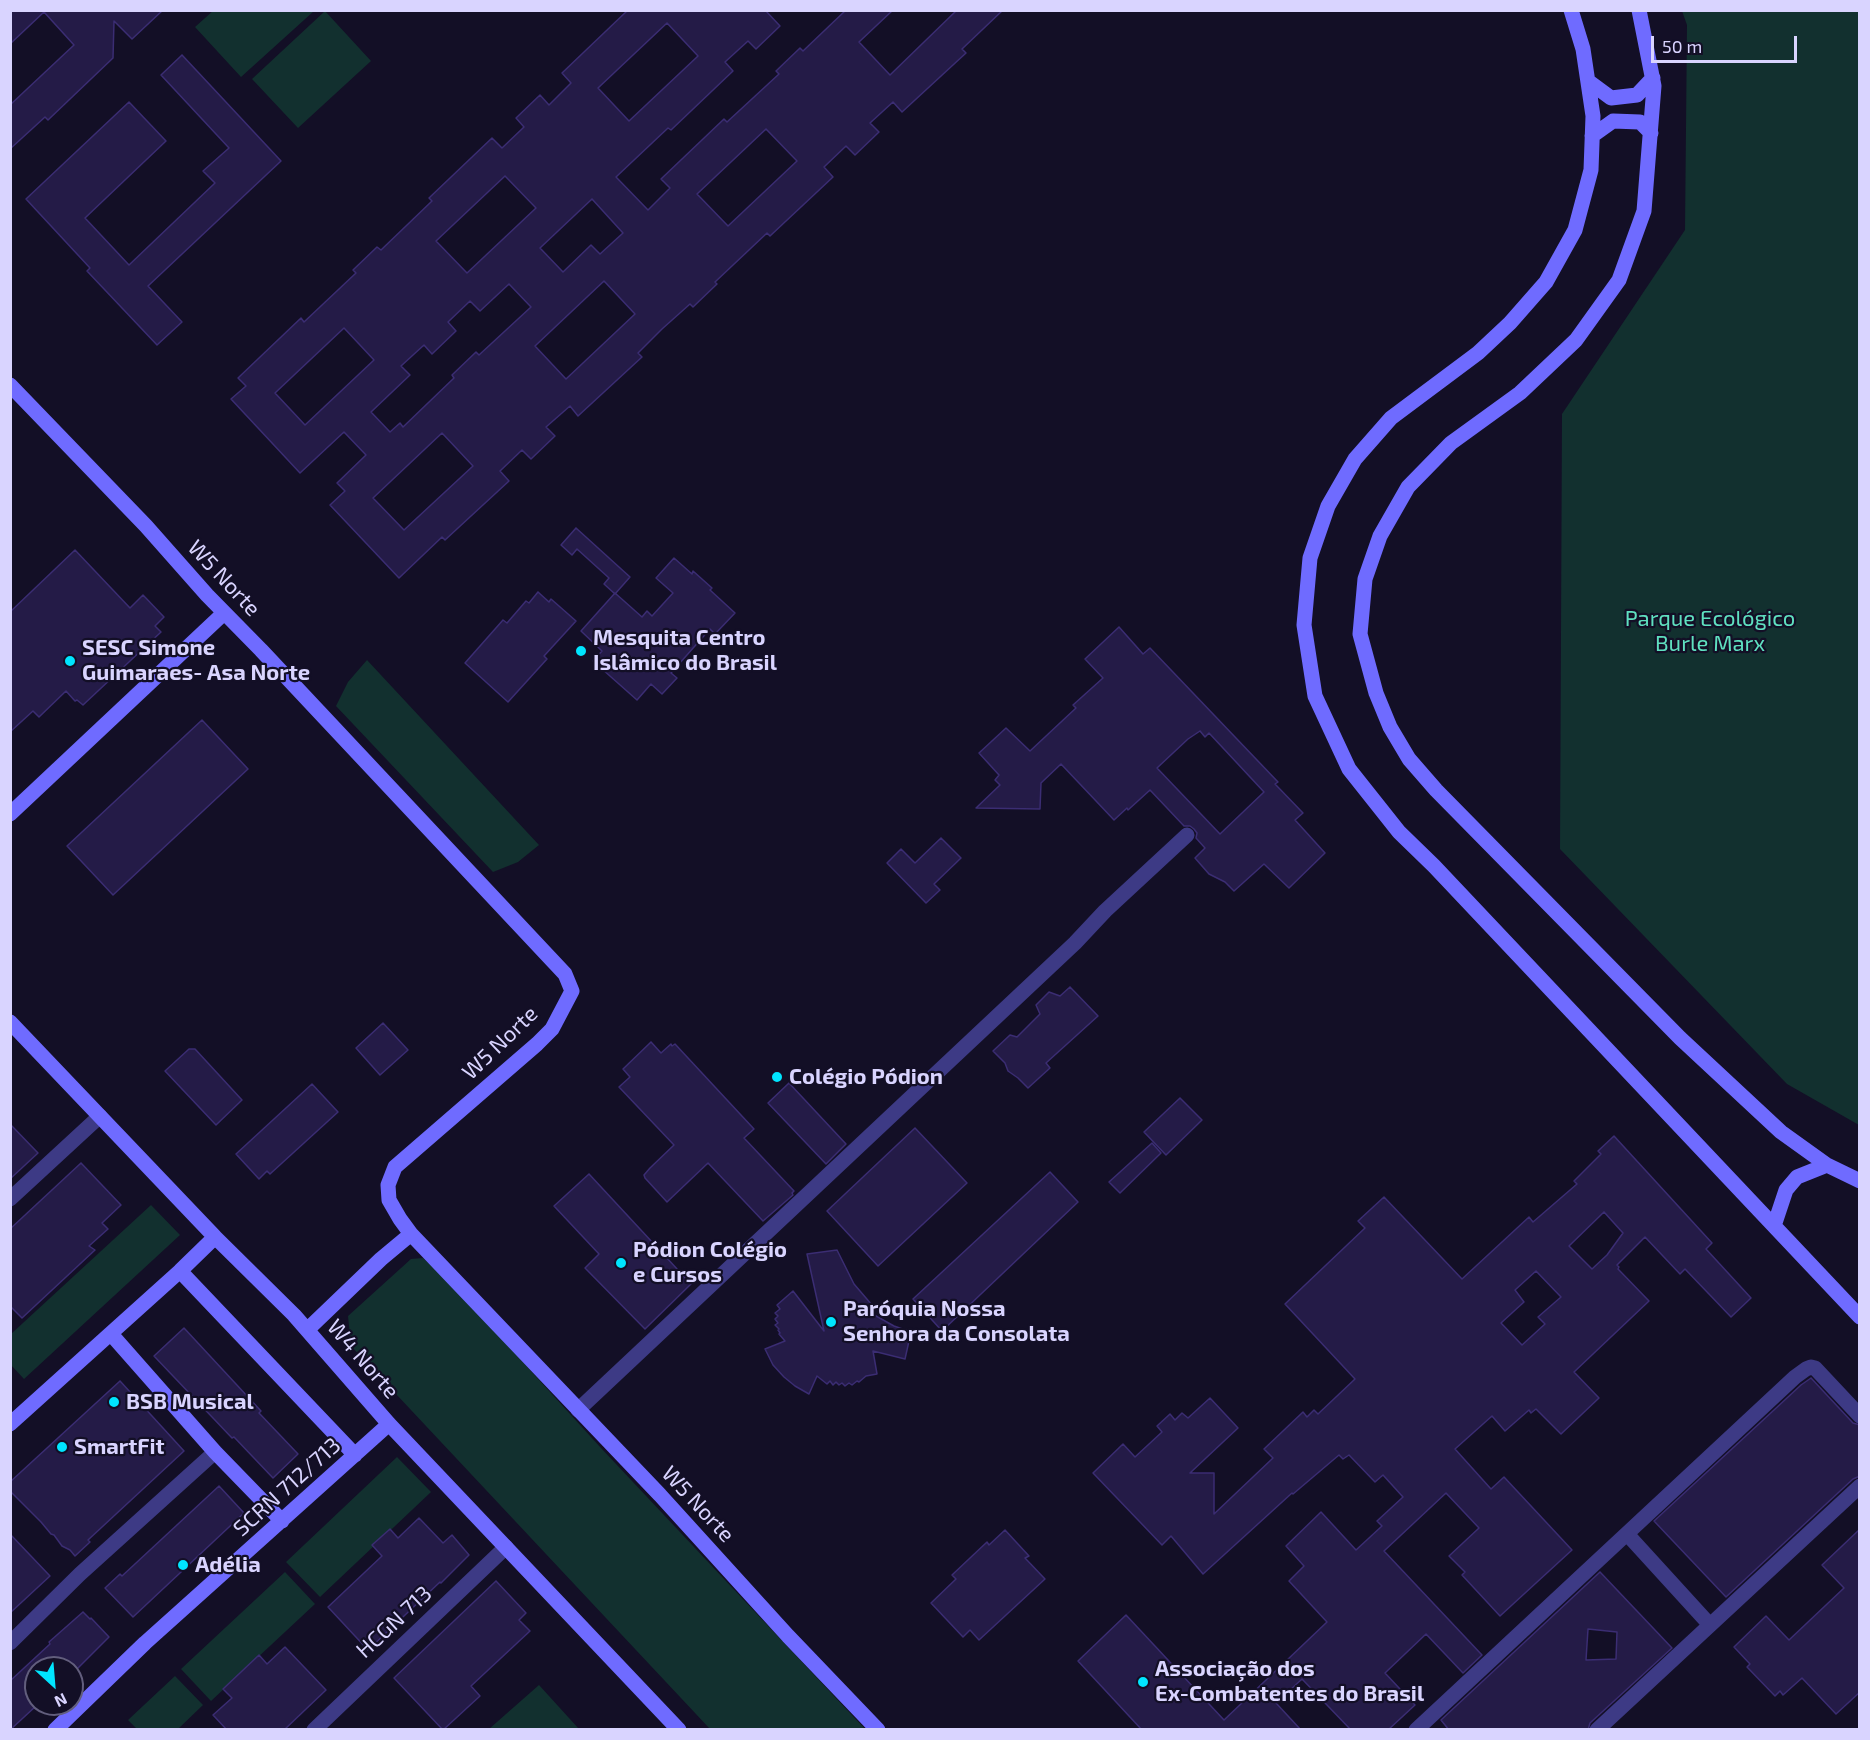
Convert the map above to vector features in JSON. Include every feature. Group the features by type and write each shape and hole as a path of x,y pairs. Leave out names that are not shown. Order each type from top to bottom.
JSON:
{"street":[{"path":"1571,10 1583,49 1593,116 1591,170 1575,230 1546,282 1510,323 1478,353 1391,418 1355,459 1328,506 1310,558 1304,625 1315,696 1349,769 1399,832 1434,866 1860,1317"},
{"path":"1639,10 1654,86 1651,132 1644,211 1619,280 1576,340 1520,393 1451,443 1408,487 1380,536 1365,579 1360,634 1376,693 1390,727 1409,759 1436,790 1680,1038 1781,1132 1827,1165 1860,1181"},
{"path":"1588,81 1611,98 1637,94 1653,78"},
{"path":"1592,136 1613,121 1640,122 1651,132"},
{"name":"W5 Norte","path":"10,385 146,526 224,613 493,895 565,974 572,991 552,1029 395,1167 388,1185 389,1200 411,1234 878,1730"},
{"path":"10,814 224,613"},
{"path":"578,1410 1058,960 1105,911 1187,835"},
{"name":"W4 Norte","path":"10,1022 215,1237 308,1330 389,1424 679,1730"},
{"path":"10,1199 100,1116"},
{"path":"1774,1226 1786,1190 1797,1177 1827,1165"},
{"path":"308,1330 381,1259 411,1234"},
{"path":"10,1424 215,1237"},
{"path":"180,1271 356,1455"},
{"path":"111,1334 215,1452 282,1521"},
{"path":"1416,1730 1806,1369 1815,1368 1860,1416"},
{"name":"SCRN 712/713","path":"55,1730 145,1644 389,1424"},
{"path":"10,1643 80,1574 215,1452"},
{"path":"1597,1730 1860,1486"},
{"path":"1627,1534 1710,1625"},
{"name":"HCGN 713","path":"314,1730 506,1547"}],"green space":[{"path":"214,10 314,11 241,77 195,27"},
{"path":"325,11 371,61 298,128 252,79"},
{"name":"Parque Ecológico Burle Marx","path":"1682,11 1859,11 1859,1125 1787,1084 1560,849 1562,414 1685,230 1687,25"},
{"path":"367,660 539,845 518,862 493,872 336,706 348,682"},
{"path":"151,1205 180,1235 24,1379 11,1365 11,1334"},
{"path":"423,1258 459,1292 601,1448 865,1729 710,1729 351,1346 348,1316 411,1259"},
{"path":"397,1457 431,1492 320,1597 286,1562"},
{"path":"285,1572 315,1604 211,1701 181,1669"},
{"path":"175,1676 203,1705 178,1729 137,1729 128,1720"},
{"path":"539,1685 579,1729 489,1729"}],"building":[{"path":"10,10 163,10 132,39 114,21 113,58 48,120 45,117 10,149 10,105 74,45 44,12 10,44"},
{"path":"628,10 765,10 780,26 756,49 748,41 725,62 733,71 671,130 668,128 616,177 648,210 670,188 661,179 724,119 727,122 779,74 776,71 800,48 803,51 846,10 893,10 859,42 890,75 957,10 1003,10 962,49 966,53 902,112 893,102 870,123 879,132 855,155 846,146 824,167 833,177 770,236 767,233 715,282 717,284 693,307 690,304 662,329 638,353 642,357 578,416 570,406 546,427 555,436 531,459 522,450 500,471 509,481 445,540 442,537 399,578 330,505 345,491 337,483 366,455 344,432 300,473 231,399 246,386 238,378 301,318 304,322 356,273 353,270 377,247 381,250 432,201 429,198 492,138 502,148 524,127 516,118 540,95 549,105 571,83 562,73","holes":["667,23 698,56 629,121 598,88","766,129 797,161 728,226 697,194","505,176 536,208 467,273 436,241","592,199 623,233 600,254 591,245 563,272 540,248","604,281 635,314 566,379 535,346","509,284 531,307 479,355 476,352 452,375 454,378 403,427 400,423 390,432 371,412 410,375 401,366 424,345 432,354 456,331 448,322 470,301 480,311","344,328 374,360 305,425 275,393","442,433 473,466 404,530 373,498"]},
{"path":"182,55 281,161 148,286 182,322 157,345 87,271 90,268 26,199 129,102 166,141 85,218 129,265 215,183 203,171 229,148 161,75"},
{"path":"576,528 630,577 615,594 604,584 609,578 577,549 572,555 561,545"},
{"name":"SESC Simone Guimaraes- Asa Norte","path":"75,550 130,608 143,595 164,617 155,626 161,632 83,705 75,701 66,691 39,717 33,711 10,732 10,612"},
{"path":"674,558 712,588 710,590 735,613 715,634 710,629 671,673 677,678 662,694 651,684 637,700 593,661 602,651 581,631 615,593 642,617 647,611 652,616 673,593 656,578"},
{"path":"538,592 549,602 551,599 576,621 544,656 547,659 508,702 465,663 503,620 507,623 526,601 529,603"},
{"path":"1119,627 1143,654 1150,648 1278,782 1275,784 1303,813 1295,820 1325,853 1289,888 1264,864 1234,891 1225,882 1209,874 1195,858 1205,848 1196,838 1197,833 1194,829 1184,826 1150,790 1114,820 1061,764 1041,783 1040,809 976,808 1000,785 995,780 999,775 979,753 1006,728 1030,751 1076,708 1073,705 1103,678 1085,659","holes":["1200,731 1205,737 1209,733 1264,792 1220,834 1157,768"]},
{"path":"202,720 248,769 113,895 67,846"},
{"path":"941,838 961,858 934,884 940,890 926,903 887,863 901,849 915,863"},
{"path":"1070,987 1098,1016 1046,1063 1050,1068 1028,1088 1008,1071 1005,1063 993,1051 1010,1035 1017,1037 1040,1014 1036,1005 1049,992 1060,996"},
{"path":"383,1023 408,1050 380,1075 356,1048"},
{"path":"651,1042 661,1053 671,1044 672,1046 675,1044 754,1129 744,1138 794,1191 793,1195 763,1221 708,1163 667,1202 645,1178 644,1175 650,1168 674,1145 619,1087 630,1077 623,1069"},
{"path":"189,1049 195,1049 242,1100 216,1125 165,1071"},
{"path":"789,1083 846,1144 826,1164 768,1103"},
{"path":"312,1084 338,1112 270,1174 267,1171 259,1179 236,1154"},
{"path":"1180,1098 1202,1120 1166,1155 1144,1132"},
{"path":"10,1124 38,1153 10,1179"},
{"path":"915,1128 967,1183 878,1266 827,1211"},
{"path":"1614,1136 1712,1243 1706,1249 1751,1298 1731,1317 1685,1269 1680,1274 1645,1237 1617,1265 1618,1269 1649,1301 1574,1372 1599,1398 1561,1434 1536,1409 1531,1413 1529,1410 1505,1431 1492,1416 1455,1449 1491,1489 1504,1477 1572,1550 1500,1616 1462,1575 1465,1572 1449,1556 1479,1528 1446,1493 1384,1551 1482,1655 1463,1673 1426,1634 1385,1673 1415,1705 1388,1730 1351,1730 1302,1679 1276,1703 1301,1730 1142,1730 1078,1661 1126,1615 1224,1720 1327,1622 1289,1581 1304,1566 1286,1546 1321,1512 1356,1550 1382,1526 1377,1521 1403,1497 1383,1475 1375,1482 1349,1455 1343,1459 1339,1455 1292,1493 1203,1574 1171,1536 1162,1545 1093,1473 1123,1444 1135,1457 1162,1432 1157,1426 1170,1414 1175,1420 1182,1413 1188,1418 1210,1398 1238,1428 1190,1473 1214,1473 1214,1514 1273,1458 1264,1449 1303,1412 1307,1417 1314,1410 1318,1414 1355,1379 1285,1304 1365,1228 1358,1221 1384,1197 1462,1279 1529,1217 1533,1222 1577,1184 1574,1181 1601,1154 1598,1151","holes":["1604,1212 1623,1233 1607,1255 1592,1269 1569,1246","1536,1271 1561,1297 1538,1317 1545,1324 1522,1345 1501,1323 1524,1302 1515,1290"]},
{"path":"1152,1143 1161,1153 1120,1193 1109,1182"},
{"path":"81,1163 121,1205 102,1223 108,1229 89,1246 95,1250 22,1318 10,1306 10,1229"},
{"path":"1050,1172 1078,1202 942,1331 913,1299"},
{"name":"Pódion Colégio e Cursos","path":"589,1174 691,1284 645,1329 585,1268 599,1254 554,1206"},
{"name":"Paróquia Nossa Senhora da Consolata","path":"837,1250 854,1284 872,1305 867,1311 894,1326 911,1332 905,1359 873,1351 877,1374 866,1376 859,1382 845,1386 836,1382 833,1385 830,1381 827,1384 817,1376 809,1394 784,1377 773,1365 765,1349 785,1341 775,1325 778,1323 775,1319 778,1316 775,1313 780,1309 777,1305 793,1291 824,1331 807,1254"},
{"path":"184,1328 298,1454 273,1478 154,1356"},
{"path":"1811,1378 1853,1423 1860,1425 1860,1476 1853,1479 1726,1597 1654,1521"},
{"path":"120,1381 184,1451 88,1540 90,1542 75,1556 62,1546 10,1491 10,1482"},
{"path":"219,1486 244,1513 133,1617 105,1588 120,1574 122,1576"},
{"path":"419,1518 443,1543 452,1535 469,1555 368,1650 328,1607 382,1556 372,1545 390,1529 398,1538"},
{"path":"1860,1529 1860,1692 1836,1714 1802,1678 1783,1695 1780,1691 1775,1696 1747,1667 1750,1664 1734,1647 1766,1616 1789,1640 1844,1588 1822,1565"},
{"path":"1005,1530 1029,1556 1025,1558 1045,1579 979,1640 970,1630 963,1637 931,1603 956,1579 952,1575 987,1542 989,1545"},
{"path":"10,1534 50,1576 10,1613"},
{"path":"1600,1572 1672,1648 1590,1723 1588,1730 1449,1730 1441,1720","holes":["1588,1629 1617,1632 1616,1659 1586,1660"]},
{"path":"496,1581 526,1613 519,1620 530,1631 471,1686 480,1696 443,1730 394,1678"},
{"path":"83,1612 109,1637 84,1662 84,1656 37,1656 50,1644 49,1642"},
{"path":"285,1647 326,1690 284,1730 227,1730 213,1715 232,1698 223,1689 259,1655 267,1664"},
{"path":"24,1668 25,1716 10,1730 10,1681"}],"place":[{"name":"Mesquita Centro Islâmico do Brasil","path":"581,651"},
{"name":"SESC Simone Guimaraes- Asa Norte","path":"70,661"},
{"name":"Colégio Pódion","path":"777,1077"},
{"name":"Pódion Colégio e Cursos","path":"621,1263"},
{"name":"Paróquia Nossa Senhora da Consolata","path":"831,1322"},
{"name":"BSB Musical","path":"114,1402"},
{"name":"SmartFit","path":"62,1447"},
{"name":"Adélia","path":"183,1565"},
{"name":"Associação dos Ex-Combatentes do Brasil","path":"1143,1682"}]}
